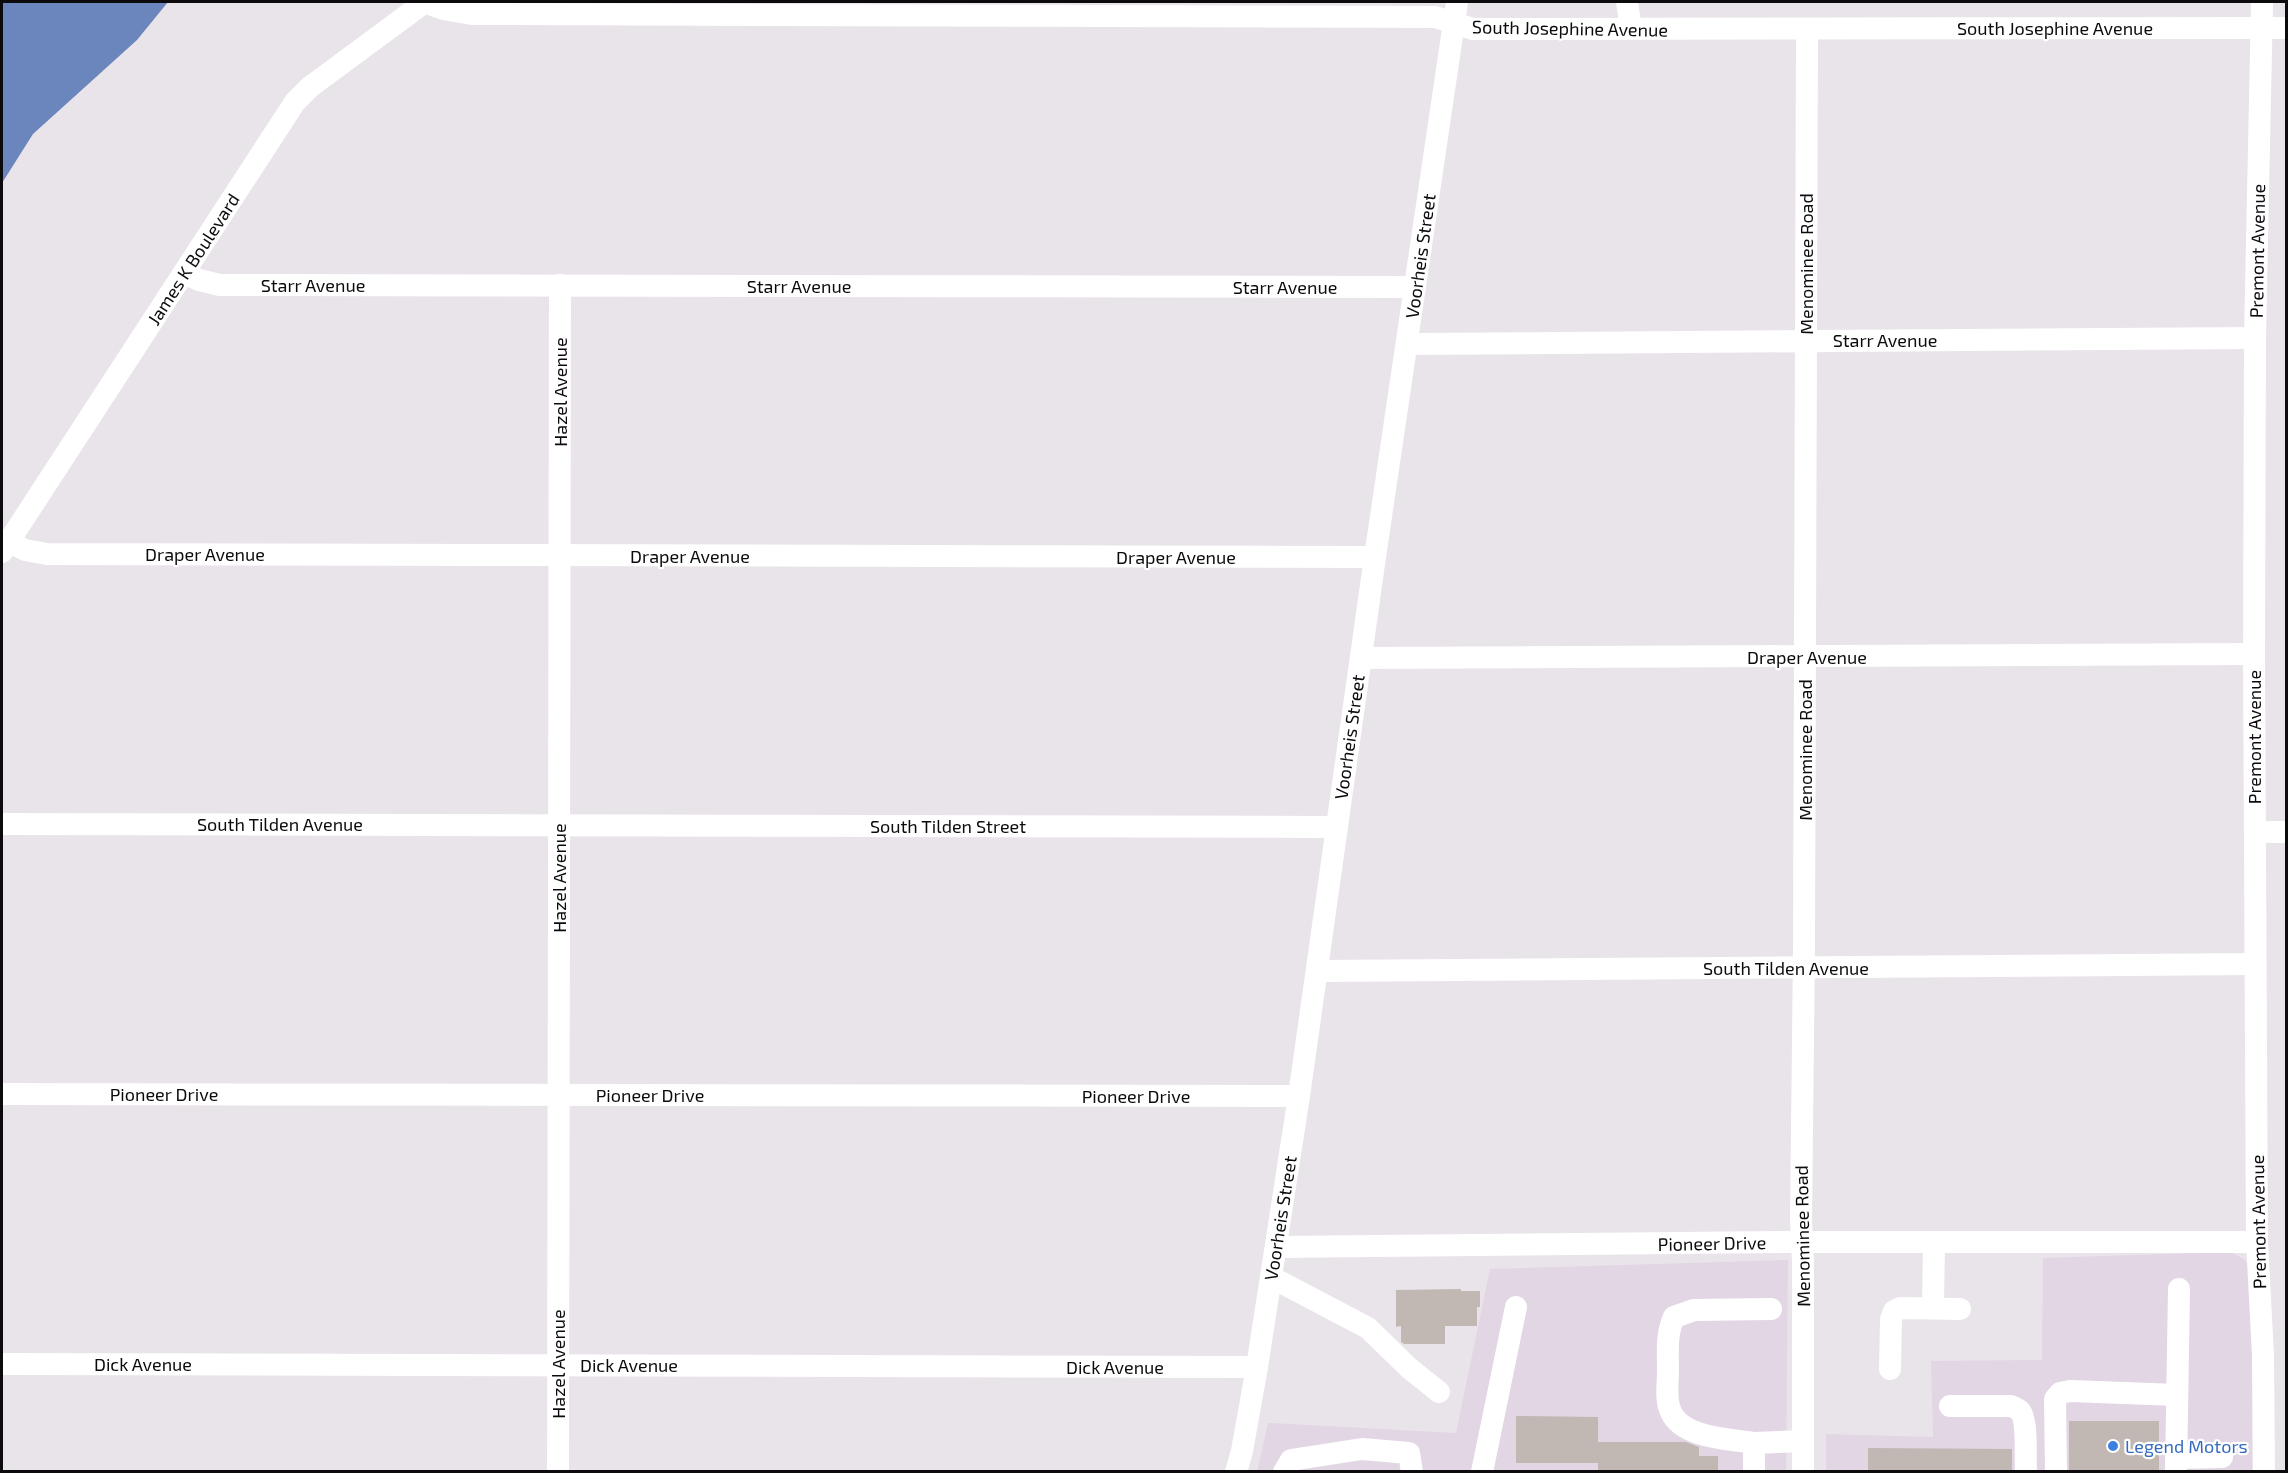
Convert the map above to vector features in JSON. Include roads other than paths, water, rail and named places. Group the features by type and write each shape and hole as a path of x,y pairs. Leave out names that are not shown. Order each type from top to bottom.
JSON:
{"street":[{"name":"South Josephine Avenue","path":"424,2 443,9 472,14 1280,9 1435,17 1456,12 1473,29 2286,28"},
{"name":"James K Boulevard","path":"5,547 301,95 424,2"},
{"path":"1627,2 1631,29"},
{"name":"Premont Avenue","path":"2262,2 2254,338 2254,654 2257,1242 2263,1355 2264,1472"},
{"name":"Voorheis Street","path":"1236,1472 1257,1367 1299,1096 1360,658 1456,12"},
{"name":"Menominee Road","path":"1803,1472 1807,29"},
{"name":"Starr Avenue","path":"184,273 199,280 220,285 1415,287"},
{"name":"Hazel Avenue","path":"558,1472 560,285"},
{"name":"Starr Avenue","path":"1407,344 2254,338"},
{"name":"Draper Avenue","path":"5,547 46,554 1375,557"},
{"name":"Draper Avenue","path":"1360,658 2254,654"},
{"name":"South Tilden Avenue","path":"2,824 559,825"},
{"name":"South Tilden Street","path":"559,825 1337,827"},
{"path":"2255,832 2286,832"},
{"name":"South Tilden Avenue","path":"1317,971 2255,964"},
{"name":"Pioneer Drive","path":"2,1094 1299,1096"},
{"name":"Pioneer Drive","path":"1276,1247 1802,1242 2257,1242"},
{"path":"1933,1308 1934,1242"},
{"path":"1271,1277 1368,1328 1409,1368 1439,1392"},
{"path":"2179,1289 2176,1465 2222,1457"},
{"path":"1482,1472 1516,1307"},
{"path":"1890,1369 1891,1319 1894,1311 1900,1308 1960,1309"},
{"path":"1771,1309 1694,1310 1674,1317 1669,1329 1667,1396 1670,1411 1676,1422 1689,1430 1717,1438 1754,1443 1803,1441"},
{"name":"Dick Avenue","path":"2,1364 1257,1367"},
{"path":"2056,1472 2055,1400 2060,1393 2070,1391 2177,1395"},
{"path":"1950,1406 2011,1406 2018,1409 2022,1414 2024,1425 2026,1472"},
{"path":"1754,1443 1754,1472"},
{"path":"1284,1472 1292,1460 1362,1449 1409,1453 1412,1472"}],"water":[{"path":"2,2 168,2 137,40 33,134 2,183"}],"place":[{"name":"Legend Motors","path":"2113,1446"}]}
